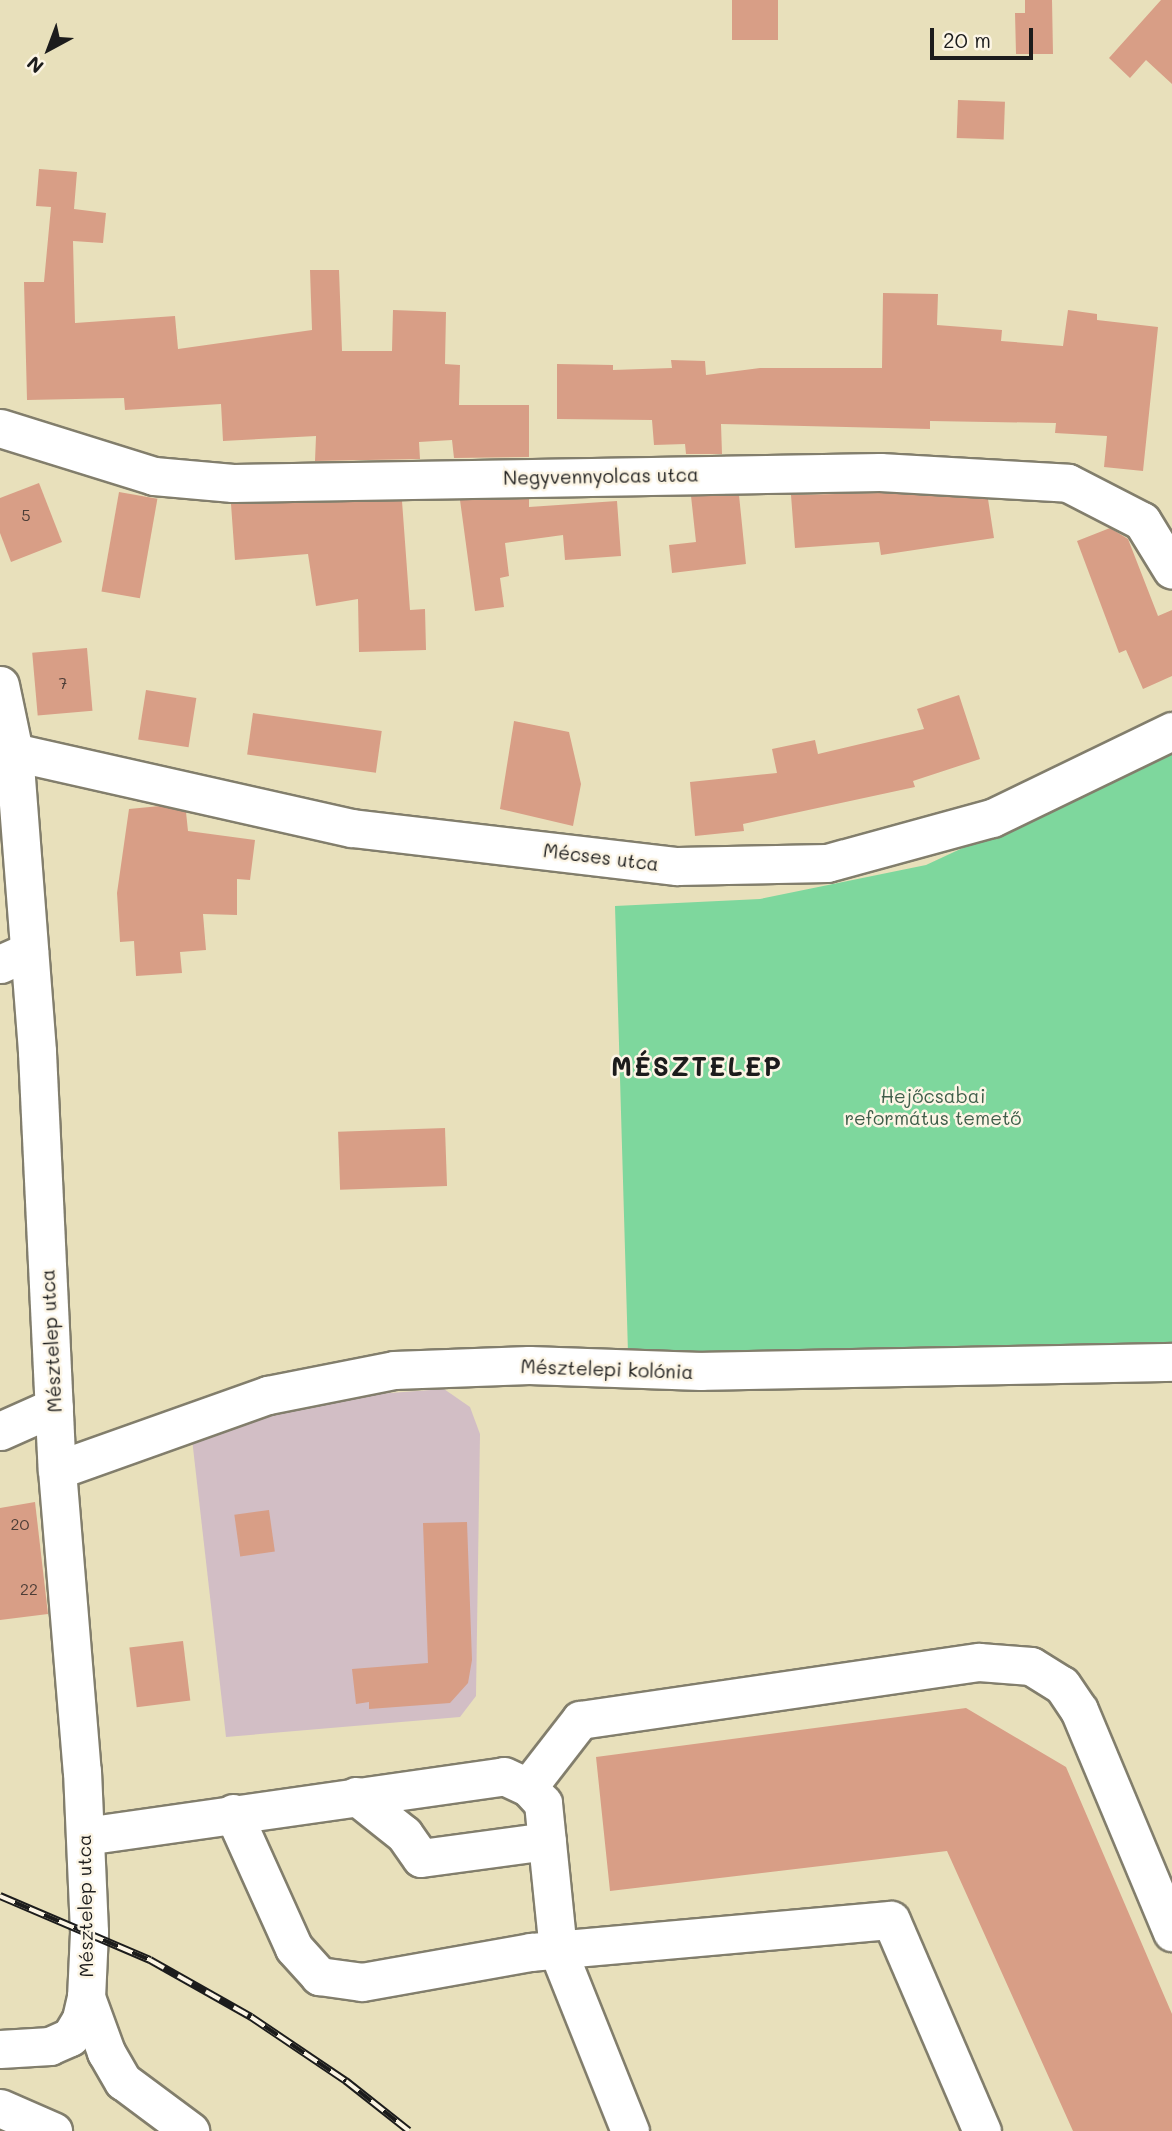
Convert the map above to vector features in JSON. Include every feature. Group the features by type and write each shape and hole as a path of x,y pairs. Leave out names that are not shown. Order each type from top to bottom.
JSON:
{"street":[{"name":"Negyvennyolcas utca","path":"0,428 154,476 233,482 880,472 1068,483 1142,521 1172,570"},
{"name":"Mésztelep utca","path":"0,685 14,752 15,957 54,1407 85,1836 89,1932 86,1997 82,2018 70,2037 50,2046 0,2049"},
{"name":"Mécses utca","path":"14,752 352,828 691,866 827,863 992,818 1172,731"},
{"name":"Mésztelepi kolónia","path":"57,1470 268,1395 394,1370 529,1365 701,1371 1172,1362"},
{"path":"0,1431 54,1407"},
{"path":"528,1787 580,1720 979,1662 1031,1666 1062,1685 1079,1710 1172,1932"},
{"path":"85,1836 504,1776 528,1787 543,1803 558,1951 630,2131"},
{"path":"356,1796 404,1834 421,1858 547,1841"},
{"path":"233,1813 294,1948 319,1976 362,1982 531,1952 558,1951 635,1940 721,1937 891,1920 982,2131"},
{"name":"Mésztelep utca","path":"86,1997 106,2052 123,2081 190,2131"},
{"path":"0,2108 53,2131"}],"shaded area":[{"path":"444,1389 470,1407 480,1434 476,1696 460,1717 226,1737 192,1439 309,1399"}],"green space":[{"name":"Hejőcsabai református temető","path":"1172,751 1172,1343 628,1353 615,906 760,899 926,865"}],"building":[{"path":"732,0 778,0 778,40 732,40"},
{"path":"1025,0 1052,0 1053,54 1016,54 1015,13 1025,13"},
{"path":"1161,0 1172,0 1172,84 1146,60 1130,78 1109,58"},
{"path":"958,100 1005,102 1004,140 957,138"},
{"path":"39,169 77,172 74,209 106,213 103,243 73,241 75,323 175,316 178,349 312,330 310,270 339,270 342,351 392,351 393,310 446,312 445,364 460,365 459,405 529,405 529,457 454,458 452,440 419,442 420,459 315,461 316,436 223,441 221,404 125,410 124,398 27,400 24,282 44,282 51,207 36,206"},
{"path":"883,293 938,294 937,325 1002,330 1001,341 1063,346 1068,310 1097,314 1097,320 1158,327 1143,471 1104,467 1107,436 1055,433 1056,423 930,421 930,429 721,424 722,454 686,454 685,444 654,445 652,420 557,419 557,364 613,365 613,370 672,368 671,360 705,361 706,375 760,368 882,368"},
{"path":"39,483 62,542 11,562 0,533 0,498"},
{"path":"119,492 157,499 140,598 101,591"},
{"path":"880,493 988,499 994,538 881,555 879,542 795,548 791,495"},
{"path":"739,495 746,564 672,573 669,545 696,542 691,496"},
{"path":"529,499 529,507 617,501 621,556 565,560 563,535 505,543 509,576 500,578 504,607 475,611 460,500"},
{"path":"402,501 410,610 425,609 426,650 359,652 358,599 316,606 308,554 235,560 231,504"},
{"path":"1110,528 1128,539 1158,616 1172,610 1172,676 1143,689 1126,650 1119,653 1077,541"},
{"path":"87,648 92,711 38,716 32,653"},
{"path":"146,690 196,698 189,747 138,739"},
{"path":"959,695 980,759 913,781 915,787 743,824 744,831 695,836 690,782 777,773 772,749 815,740 818,754 924,729 917,709"},
{"path":"253,713 382,731 376,773 247,755"},
{"path":"514,721 569,732 581,784 573,826 500,809"},
{"path":"160,806 186,812 188,831 255,840 250,880 237,879 237,915 203,914 206,950 180,952 182,973 136,976 134,941 120,942 117,893 129,809"},
{"path":"445,1128 447,1186 340,1190 338,1132"},
{"path":"35,1502 48,1614 0,1620 0,1508"},
{"path":"269,1510 275,1552 240,1556 234,1515"},
{"path":"467,1522 472,1660 468,1683 450,1703 369,1709 369,1702 356,1704 352,1669 428,1663 423,1523"},
{"path":"183,1641 190,1701 137,1707 129,1648"},
{"path":"966,1708 1066,1767 1172,2014 1172,2131 1073,2131 947,1851 610,1891 596,1757"}],"railway":[{"path":"0,1896 150,1960 251,2017 346,2081 409,2131"}],"district":[{"name":"MÉSZTELEP","path":"697,1067"}]}
